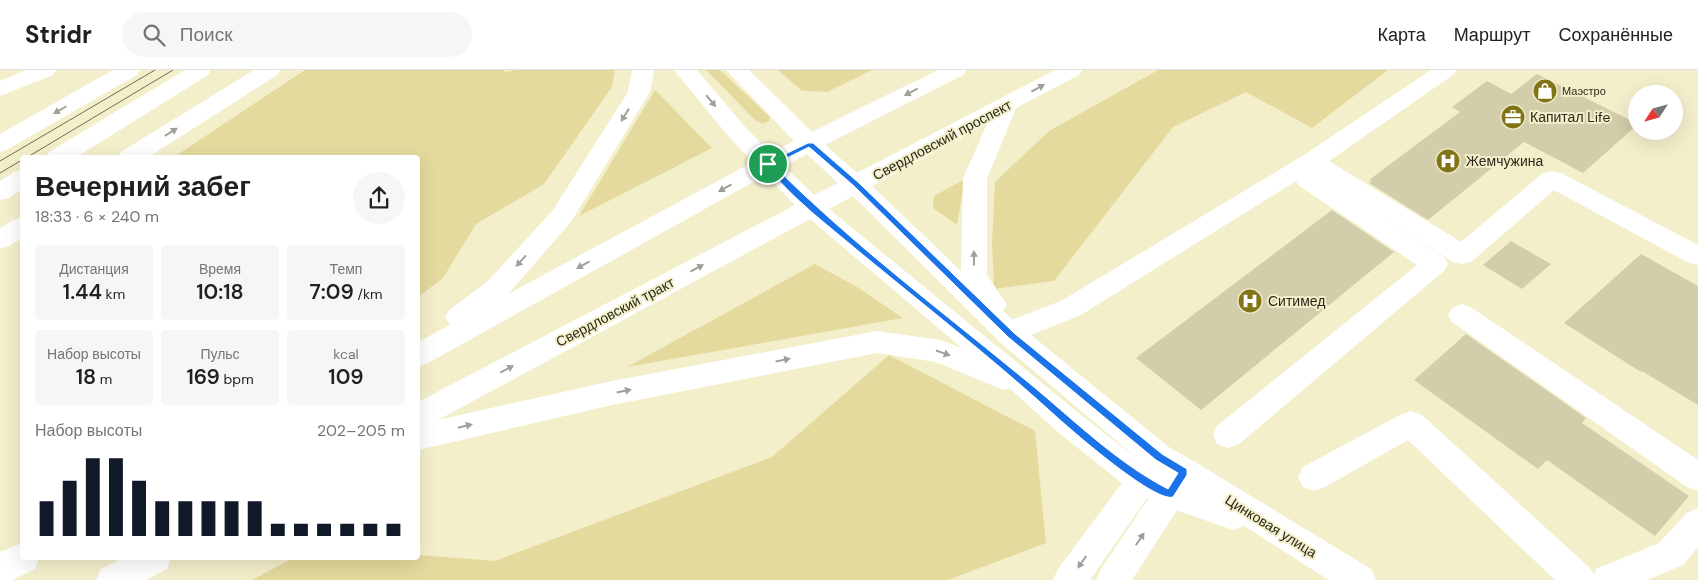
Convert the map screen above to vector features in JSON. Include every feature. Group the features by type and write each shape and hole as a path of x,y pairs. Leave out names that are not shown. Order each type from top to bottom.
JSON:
{"main road":[{"path":"0,89 44,70"},
{"path":"0,144 129,70"},
{"path":"62,155 200,70"},
{"path":"420,346 496,289 562,216 639,92 642,70"},
{"path":"685,70 737,132 812,208 1033,391 1070,424 1163,476"},
{"path":"737,70 810,144 856,185 1008,333 1163,476"},
{"path":"420,354 768,164 955,70"},
{"name":"Свердловский проспект","path":"812,208 1071,70"},
{"path":"1008,333 1071,308 1304,166 1445,70"},
{"path":"134,155 265,73"},
{"path":"1006,106 975,179 974,276 1008,333"},
{"path":"1304,166 1462,255 1552,179 1698,256"},
{"path":"1228,435 1435,264 1304,166"},
{"path":"0,192 20,179"},
{"name":"Свердловский тракт","path":"420,415 812,208"},
{"path":"0,240 20,227"},
{"path":"1462,315 1698,477"},
{"path":"420,437 612,393 877,342 940,350 1033,391"},
{"path":"1314,477 1411,424 1579,580"},
{"path":"1070,580 1163,476"},
{"path":"1113,580 1163,476"},
{"name":"Цинковая улица","path":"1163,476 1275,529 1359,580"},
{"path":"1608,580 1671,554 1698,523"},
{"path":"0,569 20,559"},
{"path":"113,580 151,560"}],"shaded area":[{"path":"305,70 504,70 505,72 515,70 615,70 612,87 544,184 476,224 443,278 420,295 420,155 177,155"},
{"path":"706,70 720,70 770,117 769,121 763,124 755,120"},
{"path":"778,70 872,70 827,92 802,91"},
{"path":"1158,70 1388,70 1312,128 1246,92 1173,127 1054,281 994,289 992,241 995,182 1049,131"},
{"path":"655,90 712,148 579,216"},
{"path":"965,179 957,225 933,208 934,196"},
{"path":"815,264 857,287 903,318 627,367"},
{"path":"889,355 1035,431 1046,543 948,580 252,580 289,560 420,560 420,555 495,561 772,457"}],"building":[{"path":"1537,74 1628,119 1628,133 1583,173 1524,142 1428,220 1369,183 1372,181 1369,180 1460,112 1452,107 1487,81 1511,94"},
{"path":"1332,210 1394,252 1201,410 1136,358"},
{"path":"1511,241 1551,264 1522,289 1483,265"},
{"path":"1641,254 1698,286 1698,405 1641,372 1564,323"},
{"path":"1466,334 1586,418 1582,423 1689,496 1655,536 1547,460 1538,469 1414,380"}],"tram line":[{"path":"0,161 155,70"},
{"path":"31,155 173,70"},
{"path":"0,173 20,161"}],"place":[{"name":"Маэстро","path":"1545,91"},
{"name":"Капитал Life","path":"1513,117"},
{"name":"Жемчужина","path":"1448,161"},
{"name":"Ситимед","path":"1250,301"}],"route":[{"path":"810,144 856,185 1011,335 1159,457 1184,472 1170,494 1141,480 1070,424 1033,391 812,208 768,164 810,144"}]}
